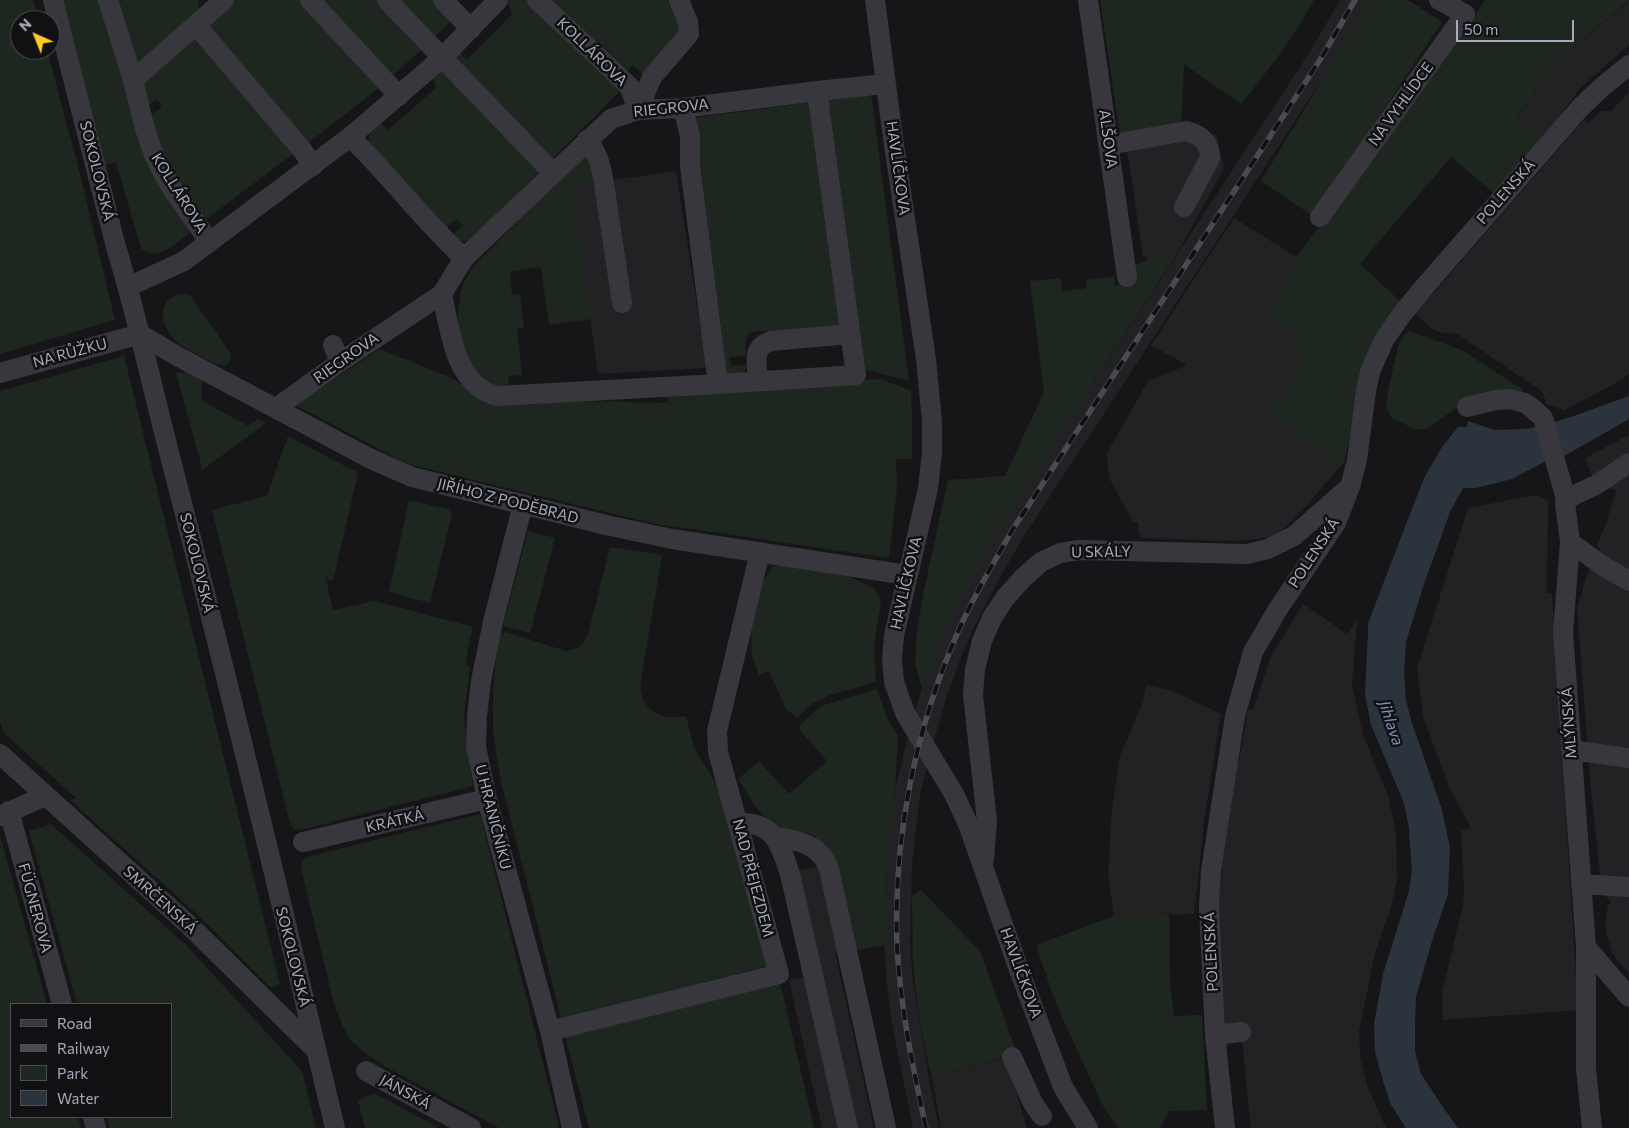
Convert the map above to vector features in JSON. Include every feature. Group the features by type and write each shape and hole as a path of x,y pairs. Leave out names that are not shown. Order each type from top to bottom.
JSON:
{"street":[{"name":"SOKOLOVSKÁ","path":"53,0 140,334 335,1128"},
{"path":"108,0 133,80 203,13 224,0"},
{"path":"310,0 399,96"},
{"path":"387,0 553,173"},
{"path":"443,0 471,29"},
{"name":"KOLLÁROVA","path":"128,287 184,260 350,138 442,58 498,0"},
{"name":"KOLLÁROVA","path":"537,0 629,86 638,110"},
{"path":"638,110 652,77 689,34 688,22 679,0"},
{"name":"HAVLÍČKOVA","path":"875,0 885,84 926,359 932,420 932,453 928,488 894,636 892,658 894,682 905,713 954,794 968,824 1063,1087 1088,1128"},
{"name":"ALŠOVA","path":"1088,0 1127,277"},
{"name":"NA VYHLÍDCE","path":"1320,217 1465,14 1439,0"},
{"path":"203,13 313,166"},
{"name":"POLENSKÁ","path":"1225,1128 1215,1035 1209,907 1211,871 1236,716 1253,652 1278,609 1336,523 1350,487 1357,460 1370,372 1384,340 1426,285 1580,108 1629,65"},
{"name":"KOLLÁROVA","path":"133,80 149,144 165,176 209,242"},
{"name":"RIEGROVA","path":"276,408 337,354 442,294 464,258 611,119 638,110 683,108 885,84"},
{"path":"442,294 453,343 463,368 470,379 491,394 502,396 856,375 817,91"},
{"path":"683,108 690,136 690,166 718,384"},
{"path":"1108,145 1186,132 1196,134 1204,139 1210,151 1210,158 1184,207"},
{"path":"350,138 368,155 445,241 464,258"},
{"path":"587,140 595,149 601,167 622,303"},
{"name":"JIŘÍHO Z PODĚBRAD","path":"140,334 177,356 369,458 412,478 672,539 907,574"},
{"name":"NA RŮŽKU","path":"0,373 140,334"},
{"path":"758,381 757,352 759,346 772,341 850,334"},
{"name":"MLÝNSKÁ","path":"1467,407 1496,400 1510,399 1525,403 1543,418 1566,499 1570,542 1563,632 1586,947 1586,1068 1592,1128"},
{"path":"1566,499 1596,485 1629,462"},
{"name":"U SKÁLY","path":"984,868 987,821 974,695 974,669 982,641 992,618 1005,598 1023,578 1041,562 1060,553 1079,550 1247,554 1268,549 1294,536 1350,487"},
{"name":"U HRANIČNÍKU","path":"524,504 492,624 480,681 476,747 487,799 550,1031 572,1128"},
{"path":"1570,542 1629,581"},
{"name":"NAD PŘEJEZDEM","path":"760,552 718,731 718,752 779,974"},
{"path":"1571,750 1629,758"},
{"name":"SMRČENSKÁ","path":"0,754 192,928 316,1050"},
{"path":"4,813 46,796"},
{"name":"KRÁTKÁ","path":"303,842 487,799"},
{"name":"FÜGNEROVA","path":"4,813 62,1003"},
{"path":"739,824 752,823 763,827 774,837 782,851 790,874 848,1128"},
{"path":"774,837 792,839 806,844 821,854 829,869 886,1128"},
{"path":"1581,884 1629,887"},
{"path":"1586,947 1629,997"},
{"path":"550,1031 811,967"},
{"path":"1215,1035 1240,1032"},
{"path":"1012,1057 1040,1122 1068,1094"},
{"name":"JÁNSKÁ","path":"366,1071 471,1128"}],"shaded area":[{"path":"1340,0 1369,0 1357,24 1331,66 1024,536 973,629 960,660 947,696 920,795 912,864 910,944 913,983 939,1128 913,1128 892,1024 887,985 884,945 886,862 895,791 905,748 922,688 936,650 976,567 1002,522 1309,53"},
{"path":"1629,1 1629,45 1581,87 1544,138 1516,120 1550,67"},
{"path":"1629,92 1629,374 1563,411 1560,408 1547,405 1543,393 1539,389 1454,332 1452,334 1435,331 1415,314 1584,120 1588,123 1601,111 1611,111"},
{"path":"1216,134 1224,168 1178,252 1143,257 1127,148"},
{"path":"676,171 707,368 598,374 572,186"},
{"path":"1234,218 1296,257 1294,274 1270,313 1295,329 1301,365 1270,414 1339,467 1310,502 1276,537 1233,541 1142,538 1138,531 1138,522 1133,522 1109,478 1107,453 1148,381 1187,365 1151,345"},
{"path":"1629,435 1629,574 1608,562 1597,545 1606,524 1616,490 1595,483 1585,458"},
{"path":"1536,495 1548,500 1547,593 1552,593 1578,1010 1443,1020 1442,992 1463,905 1461,830 1471,828 1449,787 1423,716 1417,668 1468,508"},
{"path":"1590,565 1629,586 1629,973 1612,952 1606,932 1605,921 1611,901 1602,893 1590,780 1577,608"},
{"path":"1303,604 1347,634 1357,620 1352,684 1363,735 1388,796 1396,831 1397,880 1391,907 1375,953 1359,1031 1360,1057 1367,1085 1386,1128 1251,1128 1242,1040 1234,1040 1229,1044 1226,1051 1218,920 1222,867 1236,770 1248,709 1253,710 1271,656"},
{"path":"1146,685 1173,691 1221,714 1204,822 1194,914 1114,916 1108,873 1112,809 1120,756 1143,702"},
{"path":"816,867 874,1128 822,1128 789,980 805,977 785,874"},
{"path":"1006,1057 1027,1128 941,1128 932,1078"}],"green space":[{"path":"0,0 33,0 36,10 10,10 10,60 50,60 77,162 115,320 0,354"},
{"path":"59,0 104,0 190,232 173,246 160,253 154,254 141,248 116,162 105,165"},
{"path":"112,0 199,0 198,10 136,64"},
{"path":"232,0 305,0 385,83 303,147 208,25"},
{"path":"316,0 379,0 424,47 390,78"},
{"path":"395,0 437,0 455,18 432,39"},
{"path":"508,0 532,0 624,87 548,163 469,82 455,55 458,52 467,60 512,14"},
{"path":"543,0 676,0 684,26 644,75 633,65 623,76"},
{"path":"1100,0 1314,0 1280,54 1241,104 1184,64 1181,128 1120,135"},
{"path":"1367,0 1408,0 1442,22 1313,216 1261,181 1356,24"},
{"path":"1485,0 1629,0 1550,67 1516,119 1544,138 1495,194 1451,157 1360,264 1400,301 1384,325 1351,433 1344,463 1339,467 1270,414 1301,365 1295,329 1270,313 1294,274 1296,257 1361,174 1433,76"},
{"path":"196,37 297,151 208,218 203,216 168,168 148,113 151,112 153,114 162,107 157,99 147,106 143,94 144,82"},
{"path":"441,69 542,169 474,238 468,241 459,241 450,236 463,226 457,219 444,229 368,143 370,133 380,122 388,130 436,88 433,76"},
{"path":"867,94 871,96 872,101 909,381 861,368 824,100"},
{"path":"812,102 840,325 836,327 752,332 746,339 746,356 730,357 731,366 747,365 746,370 740,375 725,373 687,119"},
{"path":"597,154 604,182 572,186 591,319 549,325 541,267 510,272 512,295 520,294 524,328 517,329 522,375 508,376 510,389 489,385 467,362 458,329 458,312 462,286 472,268 583,155"},
{"path":"1178,252 1002,522 958,603 922,688 915,663 917,631 948,480 1005,476 1044,392 1030,281 1061,278 1062,292 1087,288 1086,280 1114,276 1115,286 1133,280 1132,265 1147,261 1147,256"},
{"path":"181,294 190,295 231,354 231,360 227,365 217,364 191,351 178,343 170,334 164,320 164,307 173,297"},
{"path":"1408,331 1460,349 1525,391 1484,395 1468,400 1426,429 1415,429 1392,418 1386,407 1388,391 1399,342"},
{"path":"380,349 452,378 471,391 582,401 668,403 666,393 880,379 911,390 912,459 896,459 897,487 889,558 651,523 416,466 400,460 295,405"},
{"path":"124,356 280,984 271,988 199,916 70,800 76,798 4,733 0,721 0,391"},
{"path":"185,372 202,379 201,400 248,426 258,419 266,423 201,471 201,464 176,373"},
{"path":"288,436 358,473 333,581 328,580 325,574 333,610 375,601 473,627 466,666 470,666 464,716 473,786 300,830 294,829 290,824 212,510 267,496"},
{"path":"409,500 448,509 452,514 430,603 389,592"},
{"path":"528,531 555,538 530,633 503,626"},
{"path":"610,547 662,555 641,680 643,698 652,711 659,715 667,717 686,716 694,748 723,795 767,966 561,1018 501,781 493,733 493,692 496,656 500,634 506,632 566,651 577,648 582,644 588,634"},
{"path":"783,561 847,575 875,589 881,602 874,645 876,682 827,696 810,705 797,718 786,709 769,671 759,675 752,655 751,625 763,582 772,568"},
{"path":"877,689 887,718 898,736 895,791 886,862 884,945 835,954 816,867 835,861 825,846 812,835 799,830 784,830 768,820 738,779 759,761 789,794 827,761 799,729 800,725 821,706"},
{"path":"480,814 559,1127 557,1128 499,1128 386,1067 350,1040 334,1004 301,868 302,861 307,857"},
{"path":"51,824 187,946 302,1071 316,1128 110,1128 107,1118 172,1118 172,1003 77,1003 29,831"},
{"path":"0,835 47,1003 10,1003 10,1118 78,1118 81,1128 0,1128"},
{"path":"921,890 980,951 1017,1053 932,1078 922,1034 913,964 912,896"},
{"path":"1169,915 1170,983 1174,1016 1202,1015 1207,1110 1169,1111 1160,1128 1118,1128 1102,1104 1056,1004 1036,945 1114,916"},
{"path":"780,982 814,1128 589,1128 565,1036"},
{"path":"374,1093 439,1128 365,1128 358,1100"}],"water":[{"name":"Jihlava","path":"1629,396 1629,419 1566,455 1548,460 1512,479 1476,488 1463,488 1450,512 1423,587 1406,642 1404,672 1406,700 1442,810 1450,848 1448,894 1416,997 1415,1051 1421,1074 1458,1128 1406,1128 1390,1103 1383,1081 1375,1052 1374,1024 1383,974 1409,891 1412,870 1409,828 1404,803 1371,725 1365,695 1368,624 1424,478 1442,447 1458,427 1467,427 1468,421 1495,430 1526,429 1568,418"}],"railway":[{"path":"926,1128 912,1060 901,991 897,945 897,904 899,863 911,781 931,702 945,663 973,600 1013,529 1320,60 1355,0"}]}
